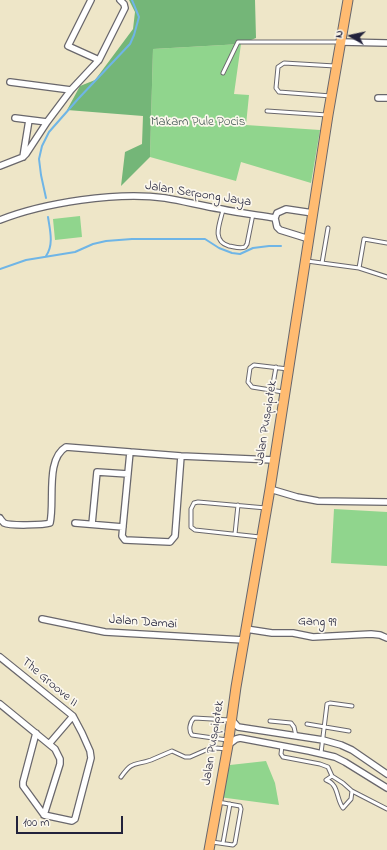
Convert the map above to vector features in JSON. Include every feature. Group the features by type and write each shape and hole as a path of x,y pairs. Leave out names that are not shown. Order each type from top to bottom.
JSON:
{"main road":[{"name":"Jalan Puspiptek","path":"209,846 228,745 244,640 267,508 328,115 348,0"}],"street":[{"path":"90,0 68,46 99,60"},
{"path":"0,166 23,157 26,154 47,122 71,90 99,60 125,8 124,4 120,0"},
{"path":"341,42 387,42"},
{"path":"10,82 71,90"},
{"path":"378,98 387,98"},
{"path":"15,118 47,122"},
{"path":"23,157 29,120"},
{"name":"Jalan Serpong Jaya","path":"0,220 17,213 54,205 128,197 164,198 223,210 275,218"},
{"path":"309,239 280,230 276,227 275,218 277,213 286,209 313,213"},
{"path":"0,518 3,522 9,524 50,523 52,480 56,459 64,447 68,446 181,456 274,460"},
{"path":"130,452 122,536 125,540 172,541 175,536 181,456"},
{"path":"92,524 97,472 128,474"},
{"path":"270,489 297,497 318,501 387,502"},
{"path":"75,523 123,527"},
{"name":"Jalan Damai","path":"42,618 105,632 244,640"},
{"name":"Gang 99","path":"246,629 272,633 293,633 313,636 371,634 380,635 387,638"},
{"name":"The Groove II","path":"1,660 73,716 90,751 91,758 75,819 69,821 44,815"},
{"path":"0,704 55,749 60,759 44,815"},
{"path":"49,744 73,716"},
{"path":"232,720 238,727 323,740 341,745 352,750 387,774"},
{"path":"36,733 23,782 26,790 44,815"},
{"path":"228,745 240,738 321,753 345,762 387,788"}],"lane":[{"path":"223,73 238,42 341,42"},
{"path":"332,96 280,92 276,88 278,67 284,63 337,66"},
{"path":"267,111 328,115"},
{"path":"223,210 218,232 219,239 223,244 239,248 245,247 247,244 252,228 253,214"},
{"path":"322,263 328,228"},
{"path":"359,268 364,239 387,243"},
{"path":"306,260 359,268 387,277"},
{"path":"285,392 254,388 248,382 250,368 254,365 289,370"},
{"path":"272,390 276,367"},
{"path":"262,537 195,530 190,524 191,509 195,502 267,508"},
{"path":"235,534 238,505"},
{"path":"321,753 326,706 328,704 352,706"},
{"path":"228,745 192,735 190,732 191,721 194,718 232,720"},
{"path":"270,721 292,723 296,736"},
{"path":"306,724 349,731"},
{"path":"121,777 134,763 149,760 172,751 185,757 190,757 206,750 228,745"},
{"path":"282,746 281,754 283,756 328,767 332,776 352,791 387,809"},
{"path":"332,776 326,780 331,782 335,787 340,804 343,808 350,799 352,791"},
{"path":"209,846 223,843 233,845 235,843 241,809 240,806 218,802"},
{"path":"223,843 230,804"}],"green space":[{"path":"129,0 255,0 256,38 241,44 153,49 150,157 121,186 125,152 142,144 143,116 67,110 80,86 95,80 133,29 135,12"},
{"name":"Makam Pule Pocis","path":"241,44 234,94 249,95 246,125 320,130 311,183 241,162 236,181 150,157 153,49"},
{"path":"80,216 82,237 55,240 53,219"},
{"path":"334,509 387,512 387,566 331,563"},
{"path":"266,761 275,783 279,805 219,797 230,765"}],"waterway":[{"path":"46,198 39,159 42,146 49,132 130,44 139,17 132,0"},
{"path":"46,256 51,242 48,217"},
{"path":"0,269 26,260 75,252 93,244 106,241 132,239 205,239 219,248 232,253 240,254 253,248 281,246"}]}
